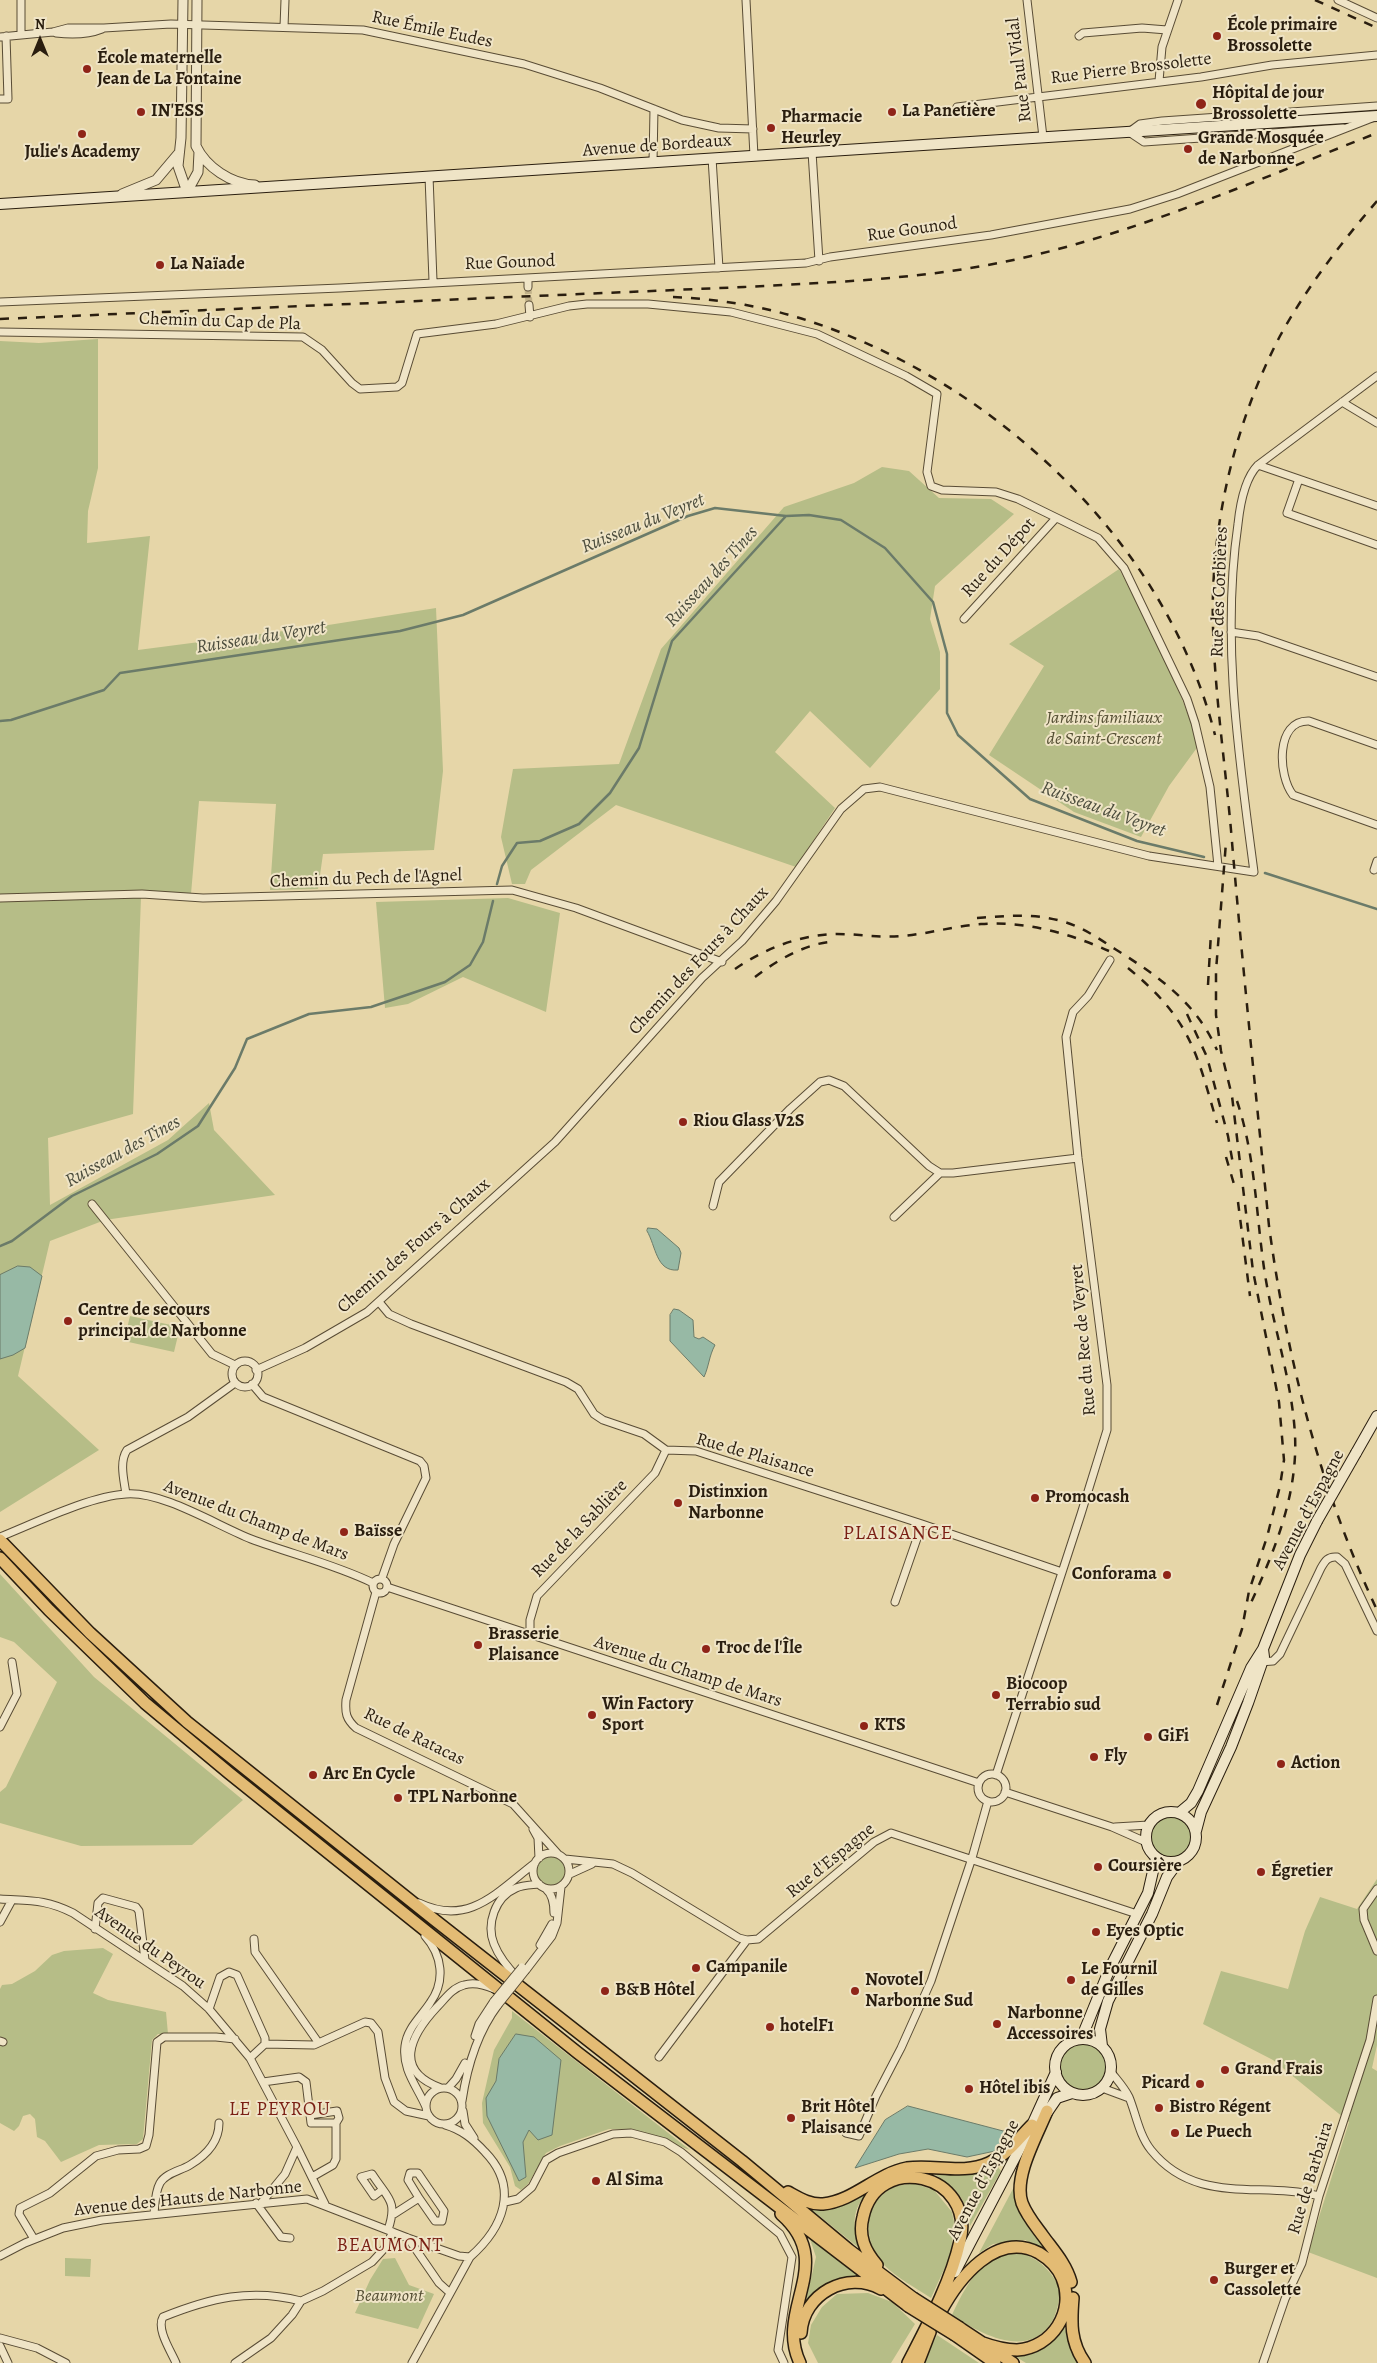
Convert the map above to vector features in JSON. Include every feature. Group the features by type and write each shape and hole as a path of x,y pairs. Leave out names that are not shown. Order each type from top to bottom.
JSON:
{"main road":[{"name":"Avenue de Bordeaux","path":"0,204 1377,116"},
{"name":"Avenue d'Espagne","path":"1196,1831 1197,1821 1231,1747 1263,1648 1300,1555 1317,1520 1377,1416"},
{"path":"0,1538 90,1633 159,1698 227,1755 742,2161 848,2250 890,2280"},
{"path":"0,1558 49,1610 145,1702 229,1773 515,2002 756,2191 911,2302 957,2332 987,2359 995,2363"},
{"name":"Avenue d'Espagne","path":"1179,1814 1191,1803 1198,1791 1259,1661"},
{"path":"1102,2046 1090,2040 1081,2040 1064,2047 1056,2061 1056,2072 1059,2081 1072,2093 1085,2095 1102,2088 1111,2072 1109,2056 1102,2046 1100,2029 1108,2001 1152,1914 1167,1877 1178,1862 1192,1853 1195,1846 1196,1831 1188,1819 1170,1812 1159,1816 1149,1825 1146,1842 1156,1858 1168,1862 1178,1862"},
{"path":"1081,2040 1110,1968 1148,1893 1156,1858"},
{"name":"Avenue d'Espagne","path":"942,2303 1032,2125 1056,2072"},
{"name":"Avenue d'Espagne","path":"942,2303 1047,2111 1057,2098 1072,2093"},
{"path":"1047,2111 1023,2169 1020,2186 1021,2201 1027,2215 1064,2264 1071,2280 1073,2294 1071,2328 1075,2344 1085,2363"},
{"path":"742,2161 803,2201 821,2204 838,2202 887,2174 908,2168 976,2168 1005,2154 1032,2125"},
{"path":"908,2363 942,2303 961,2241 961,2219 958,2205 950,2193 937,2183 916,2176 898,2179 879,2187 869,2199 864,2209 861,2234 869,2256 911,2302"},
{"path":"756,2191 795,2228 804,2245 806,2267 794,2326 795,2348 800,2363"},
{"path":"942,2303 981,2261 1004,2248 1025,2248 1051,2261 1062,2277 1066,2297 1065,2308 1058,2328 1048,2338 1034,2346 1017,2350 980,2342"},
{"path":"808,2363 801,2342 802,2324 808,2308 819,2295 832,2287 850,2282 872,2284 911,2302"},
{"path":"900,2363 929,2327"},
{"path":"913,2363 929,2327"},
{"path":"918,2363 929,2327"},
{"path":"957,2332 980,2342 1012,2363"}],"street":[{"path":"21,0 21,35"},
{"path":"183,0 179,173 187,192"},
{"path":"187,192 198,172 199,152 195,138 197,0"},
{"path":"284,27 285,0"},
{"path":"746,0 754,156"},
{"name":"Rue Paul Vidal","path":"1026,0 1043,137"},
{"path":"1159,81 1160,55 1178,0"},
{"path":"1338,0 1377,18"},
{"path":"1353,8 1354,0"},
{"name":"Rue Émile Eudes","path":"3,36 53,32 68,28 183,24 363,30 524,64 600,88 682,120 736,130 752,129"},
{"path":"1079,36 1083,33 1142,28 1167,30"},
{"path":"0,99 8,99 3,36"},
{"name":"Rue Pierre Brossolette","path":"957,107 1309,61 1377,55"},
{"path":"182,79 196,79"},
{"name":"Avenue de Bordeaux","path":"1351,127 1144,142 1129,132 1140,124 1162,121 1377,106"},
{"path":"653,162 654,109"},
{"name":"Rue Gounod","path":"0,302 340,288 433,281 528,278 819,261 830,257 991,235 1130,209 1177,194 1377,116"},
{"path":"199,152 215,169 236,182 248,185 288,186"},
{"path":"812,152 819,261"},
{"path":"109,197 147,186 156,180 179,154"},
{"path":"712,158 719,268"},
{"path":"429,176 433,281"},
{"path":"528,278 528,287"},
{"path":"529,305 530,317 569,306 587,304 648,304 730,312 817,334 906,376 937,394 927,472 931,486 942,490 996,492 1018,499 1098,538 1124,568 1148,613 1187,699 1195,723 1210,787 1218,866"},
{"name":"Chemin du Cap de Pla","path":"0,332 303,336 322,350 352,383 360,389 382,389 397,386 402,382 417,334 496,324 530,317"},
{"name":"Rue des Corbières","path":"1254,872 1235,715 1231,632 1234,548 1241,502 1252,471 1258,465 1377,376"},
{"path":"1342,402 1377,423"},
{"path":"1258,465 1377,506"},
{"path":"1299,479 1287,513 1377,545"},
{"name":"Rue du Dépot","path":"964,619 1056,518"},
{"path":"1231,632 1258,636 1377,677"},
{"path":"1377,745 1309,721 1300,721 1292,726 1282,746 1282,755 1288,789 1293,795 1377,825"},
{"name":"Chemin des Fours à Chaux","path":"256,1370 330,1335 367,1312 554,1142 702,978 722,962 776,901 841,809 864,789 880,787 1149,856 1254,872"},
{"path":"1374,870 1377,861"},
{"name":"Chemin du Pech de l'Agnel","path":"0,898 142,894 203,898 512,890 576,908 722,962"},
{"name":"Rue du Rec de Veyret","path":"996,1775 1103,1447 1108,1417 1106,1375 1078,1158 1066,1037 1072,1012 1088,996 1110,960"},
{"path":"713,1206 719,1182 790,1108 820,1082 829,1080 837,1081 844,1086 929,1166 940,1173 1078,1158"},
{"path":"894,1217 940,1173"},
{"path":"92,1204 212,1354 235,1365"},
{"path":"378,1302 389,1314 411,1324 566,1382 578,1389 594,1414 604,1420 644,1434 666,1450"},
{"path":"244,1361 254,1365 257,1375 252,1384 240,1386 235,1382 232,1374 235,1365 244,1361"},
{"path":"0,1538 99,1498 126,1494 123,1463 127,1450 188,1417 235,1382"},
{"path":"252,1384 263,1396 420,1462 424,1466 426,1478 394,1544 382,1578"},
{"name":"Rue de Plaisance","path":"666,1450 696,1452 922,1524 1062,1572"},
{"name":"Rue de la Sablière","path":"530,1634 530,1620 537,1596 655,1473 666,1450"},
{"name":"Avenue du Champ de Mars","path":"126,1494 148,1495 165,1500 251,1539 373,1583"},
{"path":"895,1602 922,1524"},
{"path":"1259,1661 1273,1661 1280,1654 1324,1562 1333,1557 1337,1557 1345,1564 1377,1631"},
{"path":"382,1578 386,1581 387,1587 382,1593 376,1592 373,1588 373,1583 376,1579 382,1578"},
{"name":"Avenue du Champ de Mars","path":"387,1587 979,1783"},
{"name":"Rue de Ratacas","path":"376,1592 346,1700 345,1711 349,1721 356,1728 503,1797 513,1804 558,1854"},
{"path":"0,1727 17,1694 12,1662"},
{"path":"996,1775 1004,1781 1005,1792 1000,1799 988,1801 980,1796 979,1783 985,1776 996,1775"},
{"path":"1005,1792 1112,1827 1146,1842"},
{"path":"846,2133 859,2136 931,1981 972,1858 988,1801"},
{"name":"Rue de Ratacas","path":"528,1820 538,1838 537,1860"},
{"path":"1112,1827 1149,1825"},
{"name":"Rue d'Espagne","path":"659,2057 747,1940 758,1939 874,1842 891,1833 972,1858 1137,1914"},
{"path":"400,1893 432,1909 446,1912 464,1911 495,1893 545,1854 558,1854 565,1859 569,1866 570,1874"},
{"path":"565,1859 613,1864 632,1873 739,1938 747,1940"},
{"path":"524,1968 553,1922 554,1907 550,1892 539,1884 534,1876 537,1860"},
{"path":"426,2107 429,2097 444,2088 463,2070 479,2024 552,1936 557,1922 561,1887 570,1874 581,1868 598,1863"},
{"path":"539,1884 524,1885 503,1896 494,1913 491,1930 494,1944 510,1970 542,2003"},
{"path":"546,1889 561,1887"},
{"path":"1377,1889 1363,1909 1364,1920 1377,1951"},
{"path":"95,1929 98,1903 103,1898 136,1907 139,1911 145,1960"},
{"name":"Avenue du Peyrou","path":"0,1899 38,1900 56,1904 73,1913 183,1986 209,2009 250,2058 325,2204"},
{"path":"0,1922 12,1900"},
{"path":"407,1914 430,1941 438,1954 441,1969 439,1984 431,2002 410,2028 405,2045 408,2074 429,2116"},
{"path":"254,1939 255,1952 318,2042"},
{"path":"209,2009 220,1977 229,1972 237,1975 265,2038 265,2044"},
{"path":"476,2142 465,2124 462,2105 457,2093 426,2083 416,2075 411,2047 415,2034 452,1990 464,1985 478,1984 493,1988 515,2002"},
{"name":"Rue de Barbaira","path":"1264,2363 1285,2299 1302,2263 1319,2196 1374,2041 1377,1999"},
{"path":"445,2124 455,2122 462,2105 466,2075 479,2036 496,2003"},
{"path":"250,2058 265,2044 314,2045 365,2022 371,2023 378,2032 385,2078 394,2102 406,2111 429,2116 436,2122 459,2129 476,2142 494,2161 505,2185 506,2202 496,2226 480,2248 470,2257 449,2292 412,2363"},
{"path":"34,2239 19,2214 20,2208 50,2193 96,2156 118,2150 139,2149 146,2146 150,2135 158,2042 164,2037 216,2037 235,2040"},
{"path":"1111,2072 1124,2088 1142,2134 1150,2148 1162,2162 1180,2176 1217,2188 1249,2191 1298,2190 1319,2196"},
{"path":"263,2082 299,2077 306,2082 312,2123 336,2124"},
{"path":"1102,2088 1129,2098"},
{"path":"310,2115 337,2111 339,2118 336,2124 336,2159 333,2165 312,2178"},
{"path":"154,2214 157,2192 161,2182 167,2176 190,2165 212,2146 219,2134 219,2123"},
{"path":"506,2202 518,2199 532,2187 546,2160 558,2153 613,2134 631,2133 664,2142 682,2152 780,2234 792,2257 778,2350 784,2363"},
{"path":"290,2238 281,2237 259,2203 285,2174 297,2147"},
{"path":"410,2173 418,2173 444,2212 442,2221 435,2221 419,2198 408,2180 410,2173"},
{"path":"235,2363 271,2338 292,2315 301,2301 323,2292 372,2262 384,2249 394,2214 393,2205 382,2190"},
{"path":"394,2214 419,2198"},
{"name":"Avenue des Hauts de Narbonne","path":"0,2256 34,2239 63,2228 102,2220 307,2199 325,2204 408,2238 459,2256 470,2257"},
{"path":"408,2238 439,2283 449,2292"},
{"path":"176,2363 162,2330 161,2321 163,2317 213,2300 248,2294 282,2296 301,2301"},
{"path":"0,2338 37,2348 66,2363"},
{"path":"0,2346 8,2363"}],"green space":[{"path":"98,339 98,468 88,511 87,543 150,536 138,650 322,626 436,608 443,771 434,850 323,854 318,889 270,890 276,804 199,801 191,894 141,897 133,1114 48,1138 50,1205 168,1140 209,1103 214,1130 275,1195 105,1220 50,1241 18,1376 99,1450 0,1512 0,341 39,343"},
{"path":"882,467 909,471 939,498 991,499 1014,514 935,586 930,619 940,652 940,689 870,768 810,711 775,752 835,808 796,867 616,805 531,870 525,884 512,884 501,837 513,769 619,764 661,649 784,507 854,483"},
{"name":"Jardins familiaux de Saint-Crescent","path":"1119,569 1163,655 1199,745 1169,786 1141,837 1074,812 989,755 1044,666 1009,644"},
{"path":"508,898 560,913 546,1012 463,977 408,1004 385,1008 376,902"},
{"path":"130,1316 180,1327 174,1352 124,1341"},
{"path":"0,1574 94,1677 243,1800 192,1845 81,1846 0,1823 0,1792 6,1787 57,1682 14,1642 0,1637"},
{"path":"1175,1817 1182,1820 1188,1826 1191,1837 1190,1845 1182,1854 1175,1857 1167,1857 1160,1854 1152,1845 1151,1833 1154,1826 1163,1818"},
{"path":"551,1857 561,1861 565,1871 561,1881 551,1885 541,1881 537,1871 541,1861"},
{"path":"1377,1879 1377,2045 1372,2068 1377,2071 1377,2278 1308,2252 1349,2122 1273,2060 1203,2024 1221,1971 1288,1989 1305,1931 1320,1897 1357,1909"},
{"path":"103,1948 113,1954 93,1993 108,2000 166,2012 168,2034 158,2034 152,2040 143,2139 137,2144 99,2145 61,2162 45,2141 37,2137 35,2119 30,2114 23,2116 19,2126 14,2131 0,2123 0,1989 2,1985 12,1984 35,1971 52,1955 64,1951"},
{"path":"512,2011 690,2150 632,2129 609,2129 560,2146 546,2153 528,2184 521,2190 515,2186 510,2167 483,2123 482,2103 494,2050 512,2018"},
{"path":"1078,2044 1088,2044 1102,2054 1106,2067 1102,2080 1096,2086 1088,2090 1078,2090 1064,2080 1060,2072 1060,2062 1070,2048"},
{"path":"998,2167 1001,2171 970,2226 966,2208 959,2195 934,2174 977,2174"},
{"path":"913,2183 934,2190 952,2212 954,2222 951,2254 931,2298 901,2279 884,2265 872,2246 869,2235 870,2214 881,2196 892,2188"},
{"path":"1015,2185 1017,2204 1024,2222 1049,2252 1025,2240 993,2244 979,2253"},
{"path":"868,2191 862,2198 856,2211 855,2231 859,2248 812,2210 832,2208"},
{"path":"809,2236 866,2278 854,2279 804,2309 816,2257"},
{"path":"1023,2254 1036,2260 1046,2268 1061,2290 1058,2307 1053,2319 1041,2334 1029,2340 1003,2340 975,2329 952,2315 971,2280 984,2264 999,2255"},
{"path":"65,2258 91,2259 90,2277 65,2276"},
{"name":"Beaumont","path":"395,2258 409,2285 434,2294 418,2329 355,2313 370,2280 383,2259"},
{"path":"868,2293 892,2302 915,2324 891,2363 818,2363 808,2343 811,2325 822,2307 837,2294"},
{"path":"1064,2326 1078,2363 1026,2363 1013,2355 1043,2348 1053,2340"},
{"path":"937,2335 979,2363 923,2363"}],"shaded area":[{"path":"648,1228 657,1229 679,1248 681,1253 678,1270 671,1270 661,1262 647,1231"},
{"path":"18,1266 30,1267 42,1276 25,1348 13,1355 0,1359 0,1275"},
{"path":"674,1309 679,1310 693,1320 694,1337 699,1339 703,1337 715,1345 704,1377 670,1341 670,1315"},
{"path":"516,2034 534,2037 561,2060 552,2135 538,2140 529,2130 523,2142 526,2177 519,2181 487,2116 486,2098 496,2081 499,2059"},
{"path":"908,2106 1007,2132 995,2151 967,2157 928,2149 899,2154 855,2168 885,2120"}],"waterway":[{"name":"Ruisseau du Veyret","path":"0,721 11,720 104,690 120,673 400,631 463,615 688,516 715,508 786,516 809,515 841,520 885,548 933,602 947,654 947,713 958,735 1030,799 1137,841 1204,857"},
{"name":"Ruisseau des Tines","path":"497,884 502,866 517,843 540,841 579,824 610,793 639,748 672,641 786,516"},
{"name":"Ruisseau du Veyret","path":"1265,873 1377,909"},
{"name":"Ruisseau des Tines","path":"0,1246 12,1241 72,1196 157,1154 198,1126 235,1068 247,1039 309,1014 371,1007 445,982 470,965 483,942 493,901"}],"tunnel":[{"path":"528,287 529,305"}],"railway":[{"path":"1315,0 1377,28"},
{"path":"0,319 744,287 884,278 953,271 1022,258 1112,233 1201,202 1377,133"},
{"path":"1377,201 1350,233 1301,300 1280,336 1264,370 1250,405 1228,477 1216,552 1213,590 1214,652 1218,703 1269,1226 1276,1276 1285,1325 1308,1422 1339,1518 1377,1610"},
{"path":"673,297 707,299 773,311 806,320 876,347 942,383 1005,427 1063,478 1114,535 1157,597 1191,664 1215,735"},
{"path":"1217,1705 1242,1629 1249,1591 1267,1537 1280,1486 1284,1460 1279,1402 1253,1271 1232,1096 1221,1051 1216,1015 1216,971 1226,842"},
{"path":"977,918 1019,916 1050,918 1068,923 1089,933 1161,980 1187,1004 1208,1033 1217,1050"},
{"path":"735,969 771,949 809,937 837,934 902,936 981,924 1030,926 1078,939 1109,951"},
{"path":"1208,985 1211,933"},
{"path":"755,977 772,965 800,950 829,942"},
{"path":"1128,968 1165,1003 1188,1037 1203,1075 1217,1123"},
{"path":"1187,1014 1207,1057 1228,1136 1233,1164"},
{"path":"1237,1101 1248,1142 1264,1268 1290,1393 1295,1435 1293,1479 1283,1523 1268,1565 1250,1605"},
{"path":"1226,1157 1236,1191"},
{"path":"1238,1202 1250,1296"}],"place":[{"name":"École primaire Brossolette","path":"1217,36"},
{"name":"École maternelle Jean de La Fontaine","path":"87,69"},
{"name":"Hôpital de jour Brossolette","path":"1201,104"},
{"name":"IN'ESS","path":"141,112"},
{"name":"La Panetière","path":"892,112"},
{"name":"Pharmacie Heurley","path":"771,128"},
{"name":"Julie's Academy","path":"82,134"},
{"name":"Grande Mosquée de Narbonne","path":"1188,149"},
{"name":"La Naïade","path":"160,265"},
{"name":"Riou Glass V2S","path":"683,1122"},
{"name":"Centre de secours principal de Narbonne","path":"68,1321"},
{"name":"Promocash","path":"1035,1498"},
{"name":"Distinxion Narbonne","path":"678,1503"},
{"name":"Baïsse","path":"344,1532"},
{"name":"Conforama","path":"1167,1575"},
{"name":"Brasserie Plaisance","path":"478,1645"},
{"name":"Troc de l'Île","path":"706,1649"},
{"name":"Biocoop Terrabio sud","path":"996,1695"},
{"name":"Win Factory Sport","path":"592,1715"},
{"name":"KTS","path":"864,1726"},
{"name":"GiFi","path":"1148,1737"},
{"name":"Fly","path":"1094,1757"},
{"name":"Action","path":"1281,1764"},
{"name":"Arc En Cycle","path":"313,1775"},
{"name":"TPL Narbonne","path":"398,1798"},
{"name":"Coursière","path":"1098,1867"},
{"name":"Égretier","path":"1261,1872"},
{"name":"Eyes Optic","path":"1096,1932"},
{"name":"Campanile","path":"696,1968"},
{"name":"Le Fournil de Gilles","path":"1071,1980"},
{"name":"B&B Hôtel","path":"605,1991"},
{"name":"Novotel Narbonne Sud","path":"855,1991"},
{"name":"Narbonne Accessoires","path":"997,2024"},
{"name":"hotelF1","path":"770,2027"},
{"name":"Grand Frais","path":"1225,2070"},
{"name":"Picard","path":"1200,2084"},
{"name":"Hôtel ibis","path":"969,2089"},
{"name":"Bistro Régent","path":"1159,2108"},
{"name":"Brit Hôtel Plaisance","path":"791,2118"},
{"name":"Le Puech","path":"1175,2133"},
{"name":"Al Sima","path":"596,2181"},
{"name":"Burger et Cassolette","path":"1214,2280"}],"district":[{"name":"PLAISANCE","path":"898,1534"},
{"name":"LE PEYROU","path":"280,2110"},
{"name":"BEAUMONT","path":"390,2246"}]}
